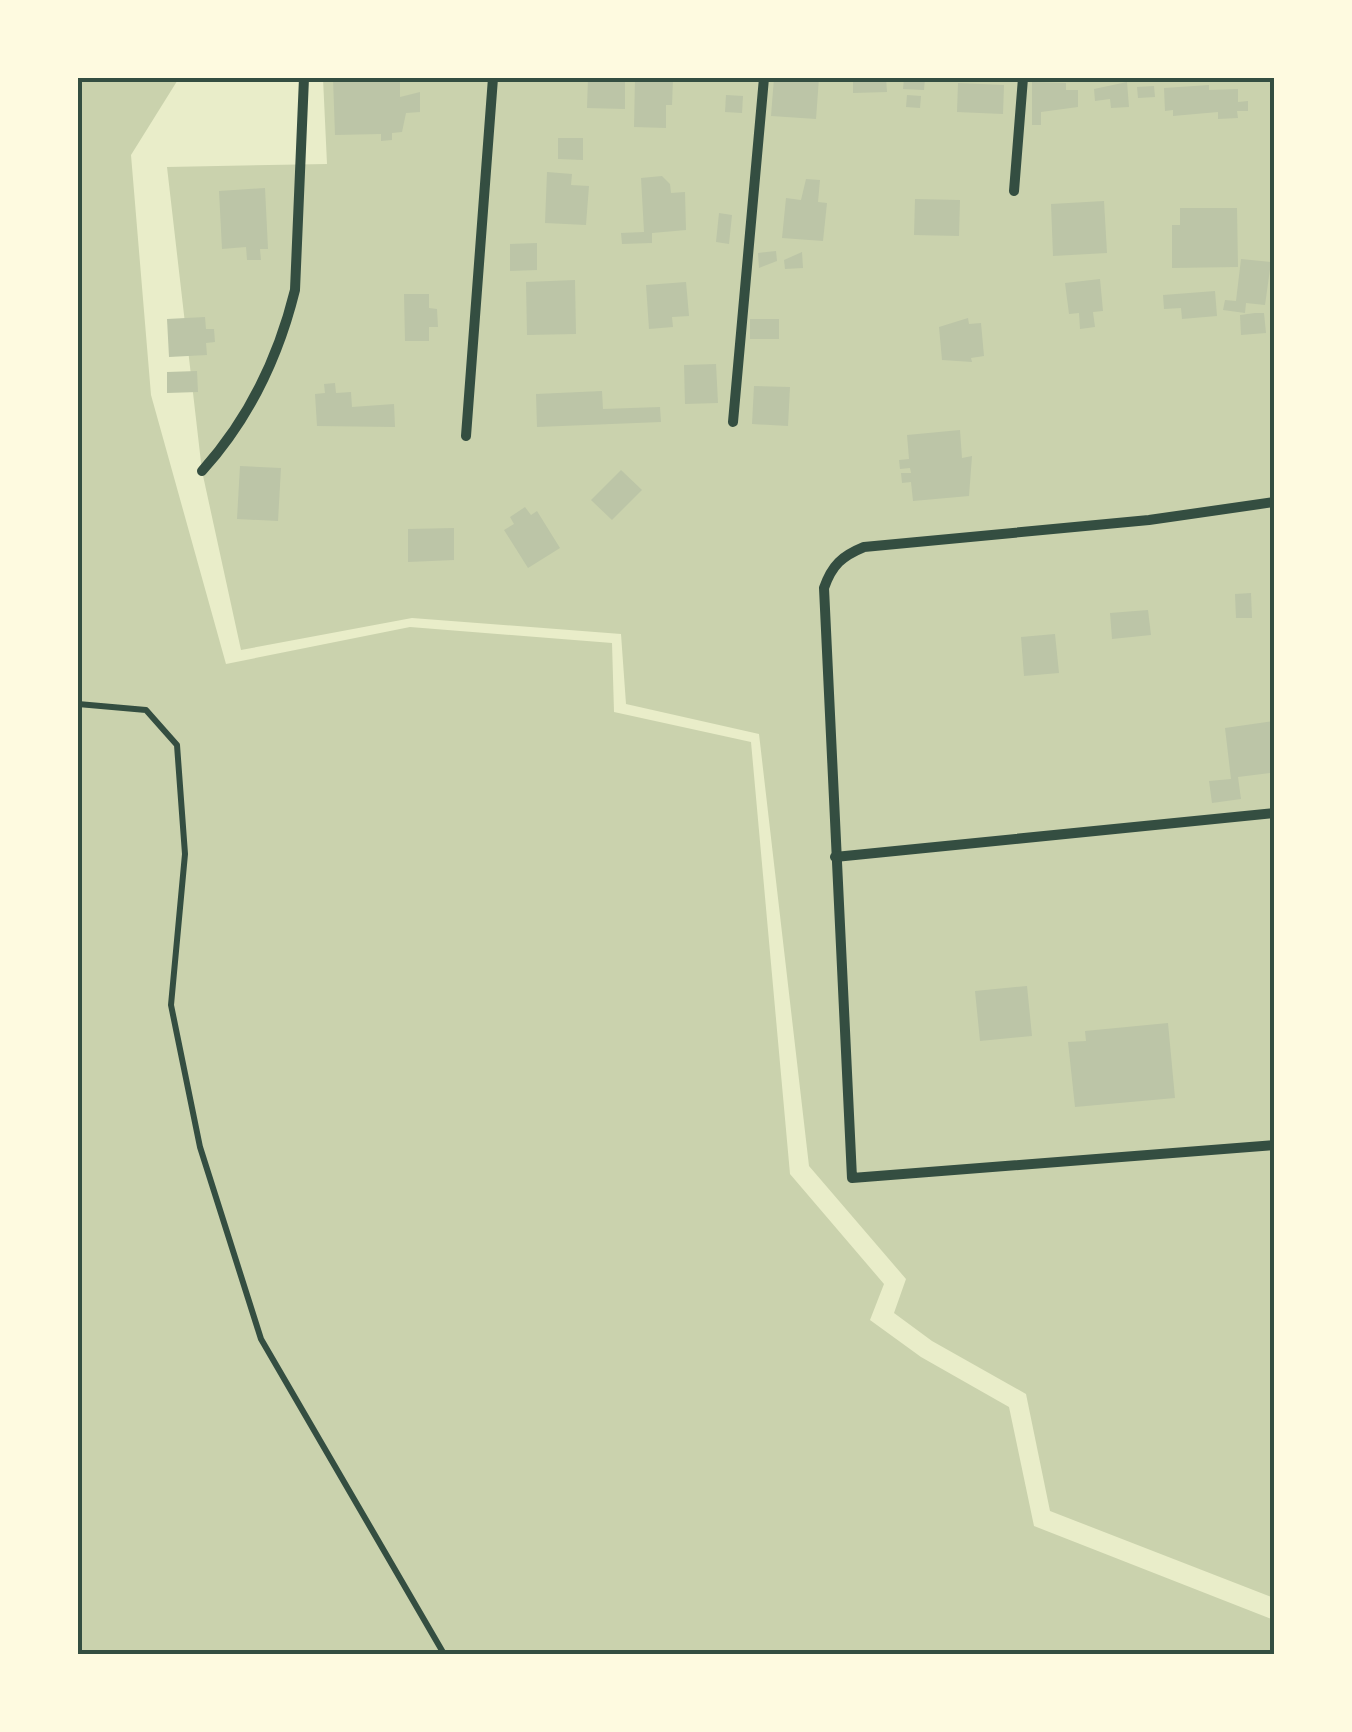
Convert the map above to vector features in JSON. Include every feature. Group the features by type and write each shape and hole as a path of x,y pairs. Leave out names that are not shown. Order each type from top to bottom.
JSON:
{"street":[{"path":"202,471 232,438 254,399 288,320 295,290 304,78"},
{"path":"466,436 493,78"},
{"path":"733,422 764,78"},
{"path":"1014,191 1022,78"},
{"path":"1274,502 1149,520 864,547 846,554 831,569 824,588 852,1178 1274,1145"},
{"path":"835,857 1274,813"}],"path":[{"path":"78,704 146,710 177,745 185,854 171,1005 200,1147 261,1339 444,1654"}],"green space":[{"path":"78,78 179,78 131,155 151,395 226,664 410,627 612,643 614,712 751,742 790,1174 884,1284 870,1320 921,1357 1009,1407 1034,1526 1274,1620 1274,1654 78,1654"},
{"path":"323,78 1274,78 1274,1598 1050,1511 1026,1394 932,1341 894,1313 906,1279 809,1166 759,734 626,704 621,634 412,618 241,650 202,471 167,167 327,164"}],"building":[{"path":"333,78 400,78 400,97 420,92 420,112 406,113 402,132 392,133 392,140 381,141 381,134 335,135"},
{"path":"588,78 625,78 625,109 587,108"},
{"path":"635,78 673,78 672,105 666,105 666,128 634,127"},
{"path":"774,78 819,78 816,119 771,116"},
{"path":"853,78 886,78 887,92 853,93"},
{"path":"904,78 925,78 924,90 903,89"},
{"path":"1032,82 1066,83 1066,90 1078,90 1078,107 1041,112 1041,125 1032,125"},
{"path":"1127,82 1129,107 1111,108 1110,99 1095,101 1094,89"},
{"path":"958,83 1004,85 1003,114 957,112"},
{"path":"1209,85 1209,90 1238,89 1238,102 1248,101 1248,111 1237,111 1238,118 1218,119 1218,112 1173,116 1173,110 1165,111 1164,88"},
{"path":"1154,86 1155,97 1138,98 1137,87"},
{"path":"726,95 743,96 742,113 725,112"},
{"path":"907,95 921,96 920,108 906,107"},
{"path":"558,138 583,138 583,160 558,159"},
{"path":"547,172 572,174 571,185 589,186 586,225 545,223"},
{"path":"662,176 670,184 671,193 685,192 686,230 652,233 652,243 622,244 621,233 644,232 641,178"},
{"path":"806,179 820,180 818,202 827,203 823,241 782,238 786,198 801,200"},
{"path":"265,188 268,249 260,249 261,260 247,260 246,247 222,249 219,191"},
{"path":"915,199 960,200 959,236 914,235"},
{"path":"1104,201 1107,253 1053,256 1051,204"},
{"path":"1180,208 1237,208 1238,267 1172,268 1172,225 1180,225"},
{"path":"719,213 732,215 729,244 716,242"},
{"path":"537,243 537,270 510,271 510,244"},
{"path":"776,251 777,261 759,268 758,253"},
{"path":"802,252 803,268 785,269 784,260"},
{"path":"1241,259 1271,262 1265,305 1246,303 1245,313 1223,310 1225,300 1236,301"},
{"path":"1100,279 1103,311 1093,312 1095,327 1080,329 1079,313 1069,314 1065,283"},
{"path":"575,280 576,334 527,335 526,282"},
{"path":"686,282 689,316 672,317 673,327 649,329 646,285"},
{"path":"1215,291 1217,316 1182,319 1181,308 1164,309 1163,295"},
{"path":"404,294 429,294 429,308 437,309 438,327 429,327 429,341 405,341"},
{"path":"1264,313 1266,333 1241,335 1240,315"},
{"path":"205,317 206,329 214,329 215,342 206,343 207,355 169,357 167,319"},
{"path":"968,318 969,324 981,323 984,356 971,358 972,362 942,360 939,327"},
{"path":"750,319 779,319 779,339 750,339"},
{"path":"716,364 718,403 685,404 684,365"},
{"path":"197,371 198,392 167,393 167,372"},
{"path":"335,383 336,393 351,392 352,407 394,404 395,427 317,426 315,394 325,393 324,384"},
{"path":"754,386 790,387 788,426 752,424"},
{"path":"602,391 603,409 660,407 661,422 537,427 536,394"},
{"path":"960,430 962,458 972,456 969,496 913,501 911,482 902,483 901,473 911,473 910,468 900,469 899,460 909,459 907,435"},
{"path":"240,466 281,468 278,521 237,519"},
{"path":"621,470 642,490 612,520 591,500"},
{"path":"525,507 531,515 537,511 560,548 528,568 504,530 514,524 510,517"},
{"path":"454,528 454,560 408,562 408,529"},
{"path":"1251,593 1252,618 1236,618 1235,594"},
{"path":"1148,610 1151,635 1112,639 1110,613"},
{"path":"1055,634 1059,673 1024,676 1021,637"},
{"path":"1274,721 1274,783 1270,773 1238,777 1241,799 1212,803 1209,781 1231,779 1225,728"},
{"path":"1027,986 1032,1036 980,1041 975,991"},
{"path":"1168,1023 1175,1098 1075,1107 1068,1042 1086,1041 1085,1031"}]}
